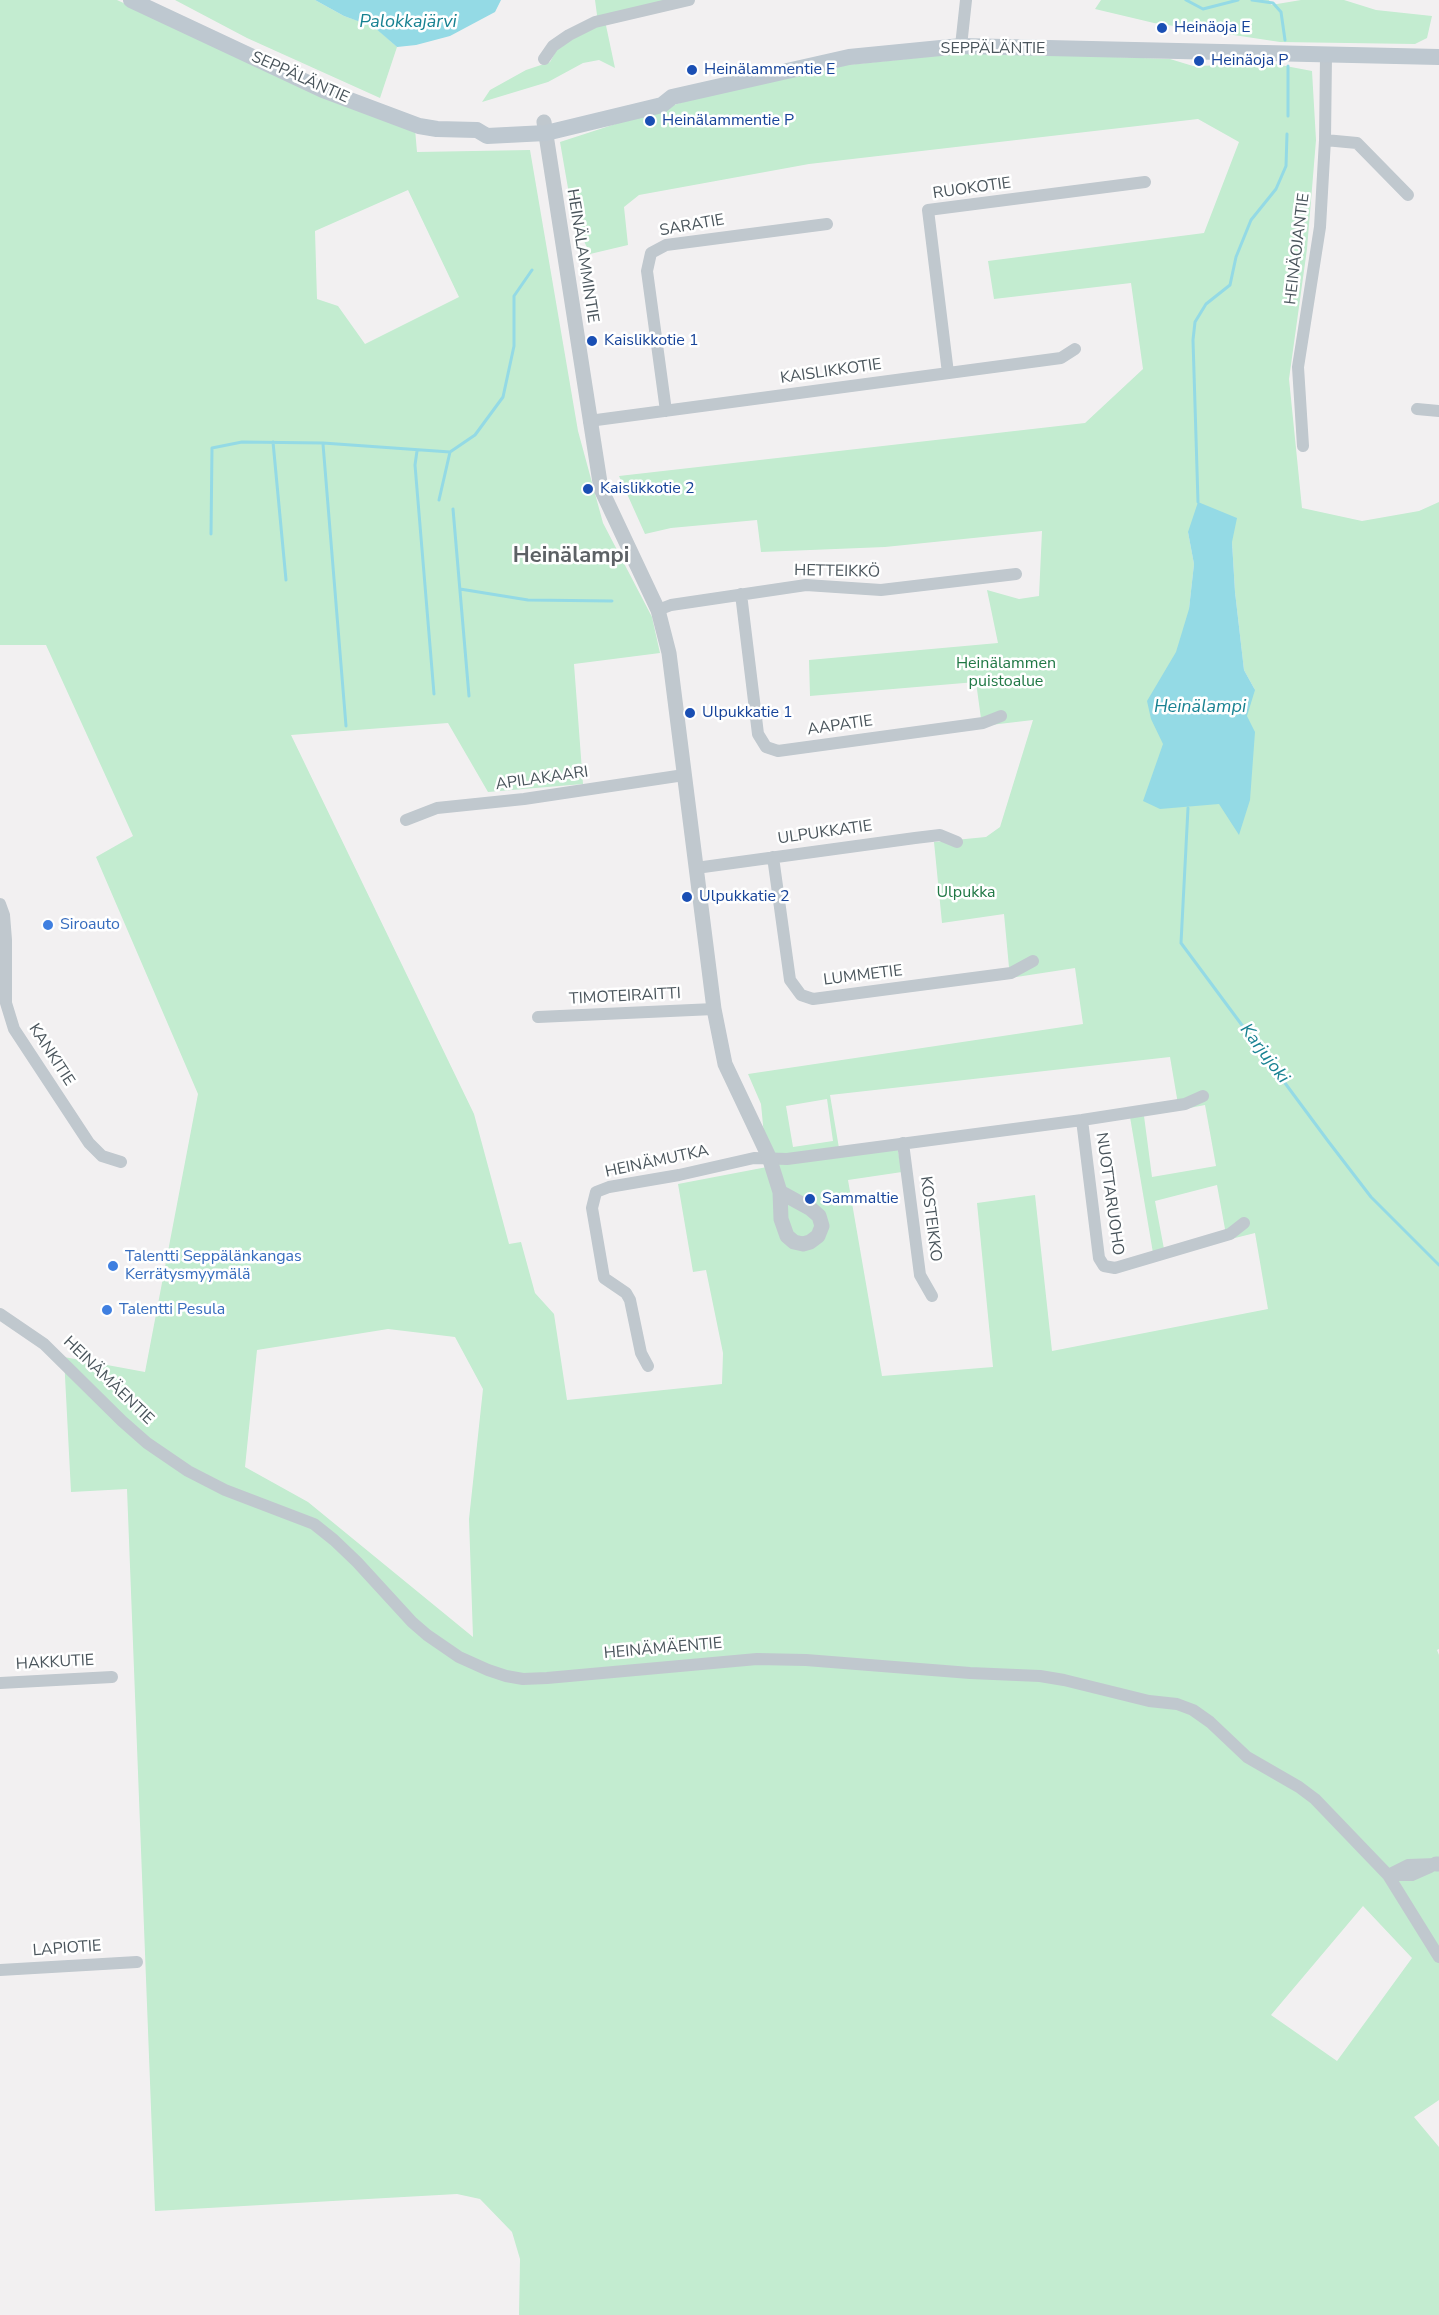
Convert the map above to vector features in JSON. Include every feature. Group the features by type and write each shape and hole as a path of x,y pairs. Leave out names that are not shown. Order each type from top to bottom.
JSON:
{"main road":[{"name":"SEPPÄLÄNTIE","path":"131,0 323,90 419,126 477,130 487,136 662,105 672,97 849,57 960,46 1326,55 1438,53"}],"street":[{"path":"543,60 554,46 569,35 595,22 689,0"},
{"path":"960,46 966,0"},
{"name":"HEINÄOJANTIE","path":"1303,446 1298,367 1320,227 1325,140 1326,55"},
{"name":"HEINÄLAMMINTIE","path":"545,127 601,489 658,610 669,653 714,1009 725,1064 770,1157 780,1192"},
{"path":"1325,140 1357,143 1408,195"},
{"name":"RUOKOTIE","path":"948,373 928,210 1145,182"},
{"name":"SARATIE","path":"666,411 647,271 651,253 666,245 827,224"},
{"name":"KAISLIKKOTIE","path":"589,421 1061,358 1076,349"},
{"path":"1417,409 1439,411"},
{"name":"HETTEIKKÖ","path":"658,610 671,605 806,585 881,590 1016,574"},
{"name":"AAPATIE","path":"741,594 758,734 766,747 778,752 983,723 1000,716"},
{"name":"APILAKAARI","path":"406,820 437,808 524,800 684,775"},
{"name":"ULPUKKATIE","path":"696,868 940,836 957,842"},
{"name":"LUMMETIE","path":"773,857 790,980 801,995 813,999 1011,973 1033,961"},
{"name":"KANKITIE","path":"0,904 4,915 6,940 6,1003 14,1029 89,1143 102,1156 121,1162"},
{"name":"TIMOTEIRAITTI","path":"538,1017 714,1009"},
{"path":"770,1157 787,1160 1082,1120 1185,1104 1203,1096"},
{"name":"NUOTTARUOHO","path":"1082,1120 1099,1258 1104,1266 1115,1268 1230,1234 1244,1223"},
{"name":"KOSTEIKKO","path":"903,1143 920,1275 932,1296"},
{"name":"HEINÄMUTKA","path":"648,1366 641,1353 630,1300 626,1293 604,1278 592,1208 596,1192 609,1186 679,1175 754,1158 770,1157"},
{"name":"HEINÄMÄENTIE","path":"0,1314 44,1344 147,1443 188,1471 225,1490 314,1524 357,1562 412,1622 427,1635 459,1657 488,1670 523,1679 757,1659 806,1660 1040,1676 1149,1701 1177,1704 1193,1710 1210,1722 1247,1757 1299,1787 1315,1799 1388,1875 1439,1957"},
{"name":"HAKKUTIE","path":"0,1683 111,1677"},
{"path":"1388,1875 1412,1875 1437,1864"},
{"name":"LAPIOTIE","path":"0,1970 137,1962"}],"green space":[{"path":"0,0 117,0 214,45 415,129 417,152 530,150 578,431 603,523 652,617 660,653 574,664 583,784 488,792 448,723 291,735 474,1114 509,1244 521,1242 535,1293 554,1314 567,1400 722,1384 723,1353 706,1270 693,1272 678,1184 767,1167 761,1104 748,1074 1083,1024 1075,968 1010,978 1004,914 942,923 934,842 986,837 1000,827 1033,720 982,726 976,682 810,696 809,660 998,643 987,590 1019,599 1039,596 1042,531 885,547 761,552 757,520 671,528 645,534 619,476 1085,423 1143,369 1131,283 994,299 988,261 1204,233 1239,142 1198,119 809,164 639,195 624,207 628,245 590,254 573,217 560,142 717,91 817,68 975,52 1170,59 1193,66 1275,64 1312,71 1316,140 1307,249 1289,379 1302,508 1362,521 1419,511 1439,502 1439,1649 1437,1650 1439,1655 1439,2100 1414,2117 1439,2147 1439,2315 519,2315 520,2259 512,2232 480,2199 457,2194 155,2211 127,1489 71,1492 64,1357 145,1372 198,1094 96,857 133,836 46,645 0,645","holes":["408,190 459,297 365,344 338,306 317,299 315,231","1188,532 1232,542 1244,670 1255,690 1189,609 1194,564","1170,1057 1179,1110 1205,1105 1216,1166 1152,1177 1144,1116 1130,1117 1153,1253 1164,1249 1155,1201 1217,1185 1227,1240 1255,1233 1268,1309 1052,1351 1035,1195 977,1203 993,1367 882,1376 848,1180 902,1172 897,1146 840,1154 830,1095","827,1099 833,1141 793,1147 786,1106","388,1329 455,1337 483,1389 469,1519 473,1637 308,1502 245,1467 257,1350","1363,1906 1412,1958 1337,2061 1271,2015"]},
{"path":"175,0 315,0 344,16 375,27 397,47 380,98 247,38"},
{"path":"595,0 668,0 604,16 615,68 599,60 583,63 548,82 482,102 490,90 526,70 550,62 559,45 592,26 597,15"},
{"path":"1101,0 1269,0 1271,5 1301,0 1344,0 1376,10 1432,16 1427,38 1415,44 1280,42 1154,23 1095,9"}],"water":[{"name":"Palokkajärvi","path":"315,0 501,0 495,12 450,36 416,45 397,47 374,27 344,16"},
{"name":"Heinälampi","path":"1198,502 1237,518 1232,542 1235,592 1244,670 1255,690 1247,716 1255,732 1250,800 1239,835 1219,804 1160,809 1143,801 1163,744 1151,719 1147,701 1176,652 1189,609 1194,564 1188,532"}],"waterway":[{"path":"1186,0 1203,9 1238,0"},
{"path":"1252,0 1273,3 1281,12 1285,40"},
{"path":"1288,66 1288,116"},
{"path":"1198,502 1193,340 1195,322 1206,304 1230,285 1236,257 1251,220 1276,189 1286,166 1287,134"},
{"path":"211,534 212,448 242,442 323,443 450,452 475,435 503,397 514,346 514,296 532,270"},
{"path":"273,442 286,580"},
{"path":"323,444 346,726"},
{"path":"417,451 415,465 434,694"},
{"path":"439,500 450,452"},
{"path":"453,509 469,696"},
{"path":"460,589 528,600 612,601"},
{"name":"Karjujoki","path":"1188,808 1181,943 1371,1197 1439,1265"}],"place":[{"name":"Heinäoja E","path":"1162,28"},
{"name":"Heinäoja P","path":"1199,61"},
{"name":"Heinälammentie E","path":"692,70"},
{"name":"Heinälammentie P","path":"650,121"},
{"name":"Kaislikkotie 1","path":"592,341"},
{"name":"Kaislikkotie 2","path":"588,489"},
{"name":"Ulpukkatie 1","path":"690,713"},
{"name":"Ulpukkatie 2","path":"687,897"},
{"name":"Siroauto","path":"48,925"},
{"name":"Sammaltie","path":"810,1199"},
{"name":"Talentti Seppälänkangas Kerrätysmyymälä","path":"113,1266"},
{"name":"Talentti Pesula","path":"107,1310"}],"district":[{"name":"Heinälampi","path":"571,557"}],"park label":[{"name":"Heinälammen puistoalue","path":"1006,673"},
{"name":"Ulpukka","path":"966,893"}]}
